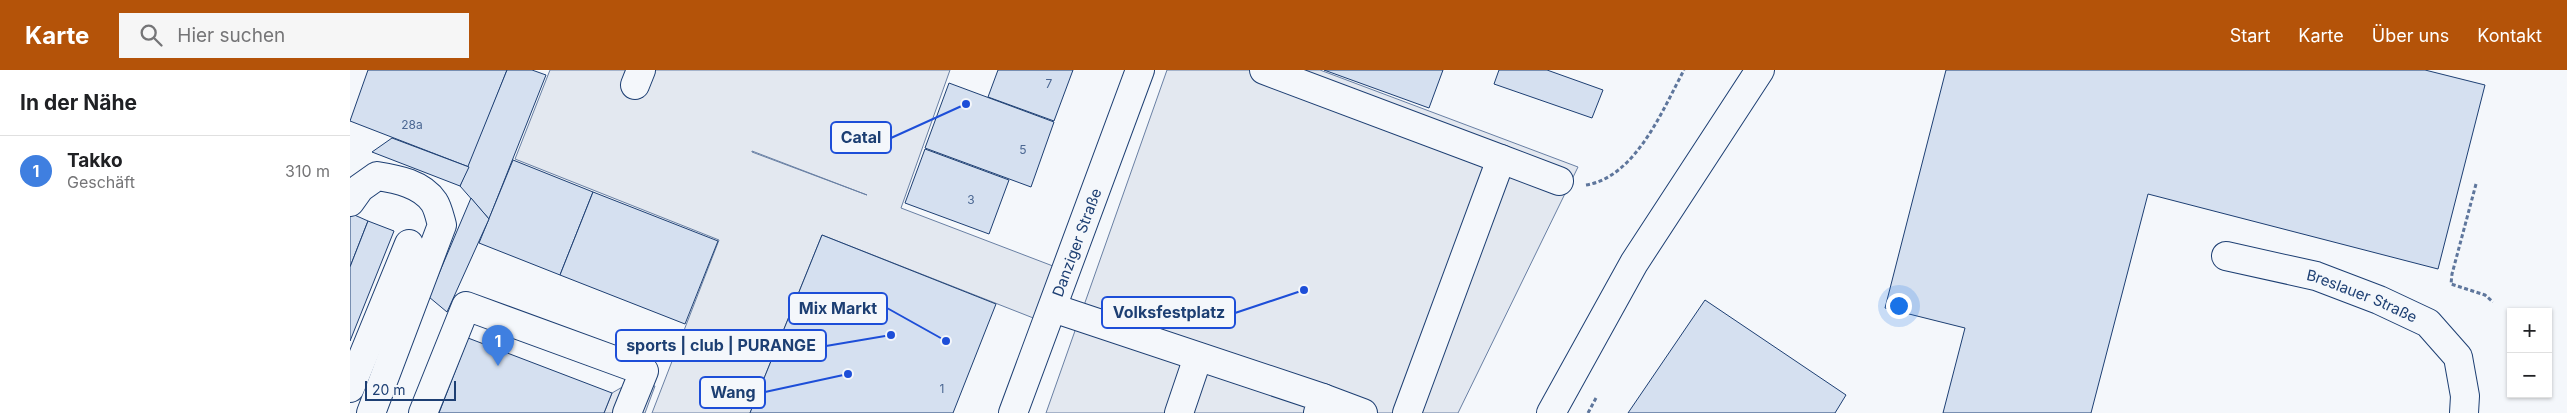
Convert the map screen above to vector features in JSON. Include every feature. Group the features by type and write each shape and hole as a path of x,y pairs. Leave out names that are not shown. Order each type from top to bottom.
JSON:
{"street":[{"name":"Danziger Straße","path":"1013,413 1140,70"},
{"path":"1264,70 1559,181"},
{"path":"1550,413 1634,263 1760,70"},
{"path":"1407,413 1501,159"},
{"path":"350,202 360,188 377,176 397,179 416,187 434,202 442,225 371,413"},
{"path":"350,388 409,244"},
{"name":"Breslauer Straße","path":"2226,256 2316,276 2379,300 2428,323 2458,357 2465,396 2464,413"},
{"path":"423,413 466,306 644,371 627,413"},
{"path":"1053,308 1198,357 1320,406 1363,413"},
{"path":"1179,413 1198,357"}],"path":[{"path":"1559,181 1588,185 1619,171 1649,136 1684,70"},
{"path":"2476,184 2451,284 2486,295 2493,302"}],"shaded area":[{"path":"550,70 950,70 901,208 1066,271 1046,323 822,235 750,413 652,413 719,240 515,159","holes":["752,151 867,195 752,152"]},
{"path":"1167,70 1320,70 1578,167 1458,413 1046,413"},
{"path":"631,382 655,386 645,413 604,413 612,393"}],"building":[{"path":"368,70 507,70 469,167 350,121"},
{"path":"507,70 532,70 546,75 489,219 460,186"},
{"path":"998,70 1073,70 1054,121 988,97"},
{"path":"1324,70 1443,70 1429,108"},
{"path":"1499,70 1547,70 1603,90 1592,118 1494,84"},
{"path":"1946,70 2425,70 2485,85 2438,269 2148,194 2091,413 1943,413 1965,328 1885,308"},
{"path":"949,83 1054,122 1031,187 925,148"},
{"path":"392,138 469,167 460,186 372,152"},
{"path":"925,149 1009,180 989,234 905,203"},
{"path":"513,160 593,192 560,275 479,243"},
{"path":"593,192 718,241 685,324 560,275"},
{"path":"471,198 489,219 447,312 429,297"},
{"path":"350,213 368,221 350,267"},
{"path":"368,221 394,231 350,341 350,267"},
{"path":"822,235 996,304 953,413 750,413"},
{"path":"1705,300 1846,395 1835,413 1628,413"},
{"path":"468,338 612,393 604,413 439,413"}],"place":[{"name":"Catal","path":"966,104"},
{"name":"Volksfestplatz","path":"1304,290"},
{"name":"sports | club | PURANGE","path":"891,335"},
{"name":"Mix Markt","path":"946,341"},
{"name":"Takko","path":"498,366"},
{"name":"Wang","path":"848,374"}]}
